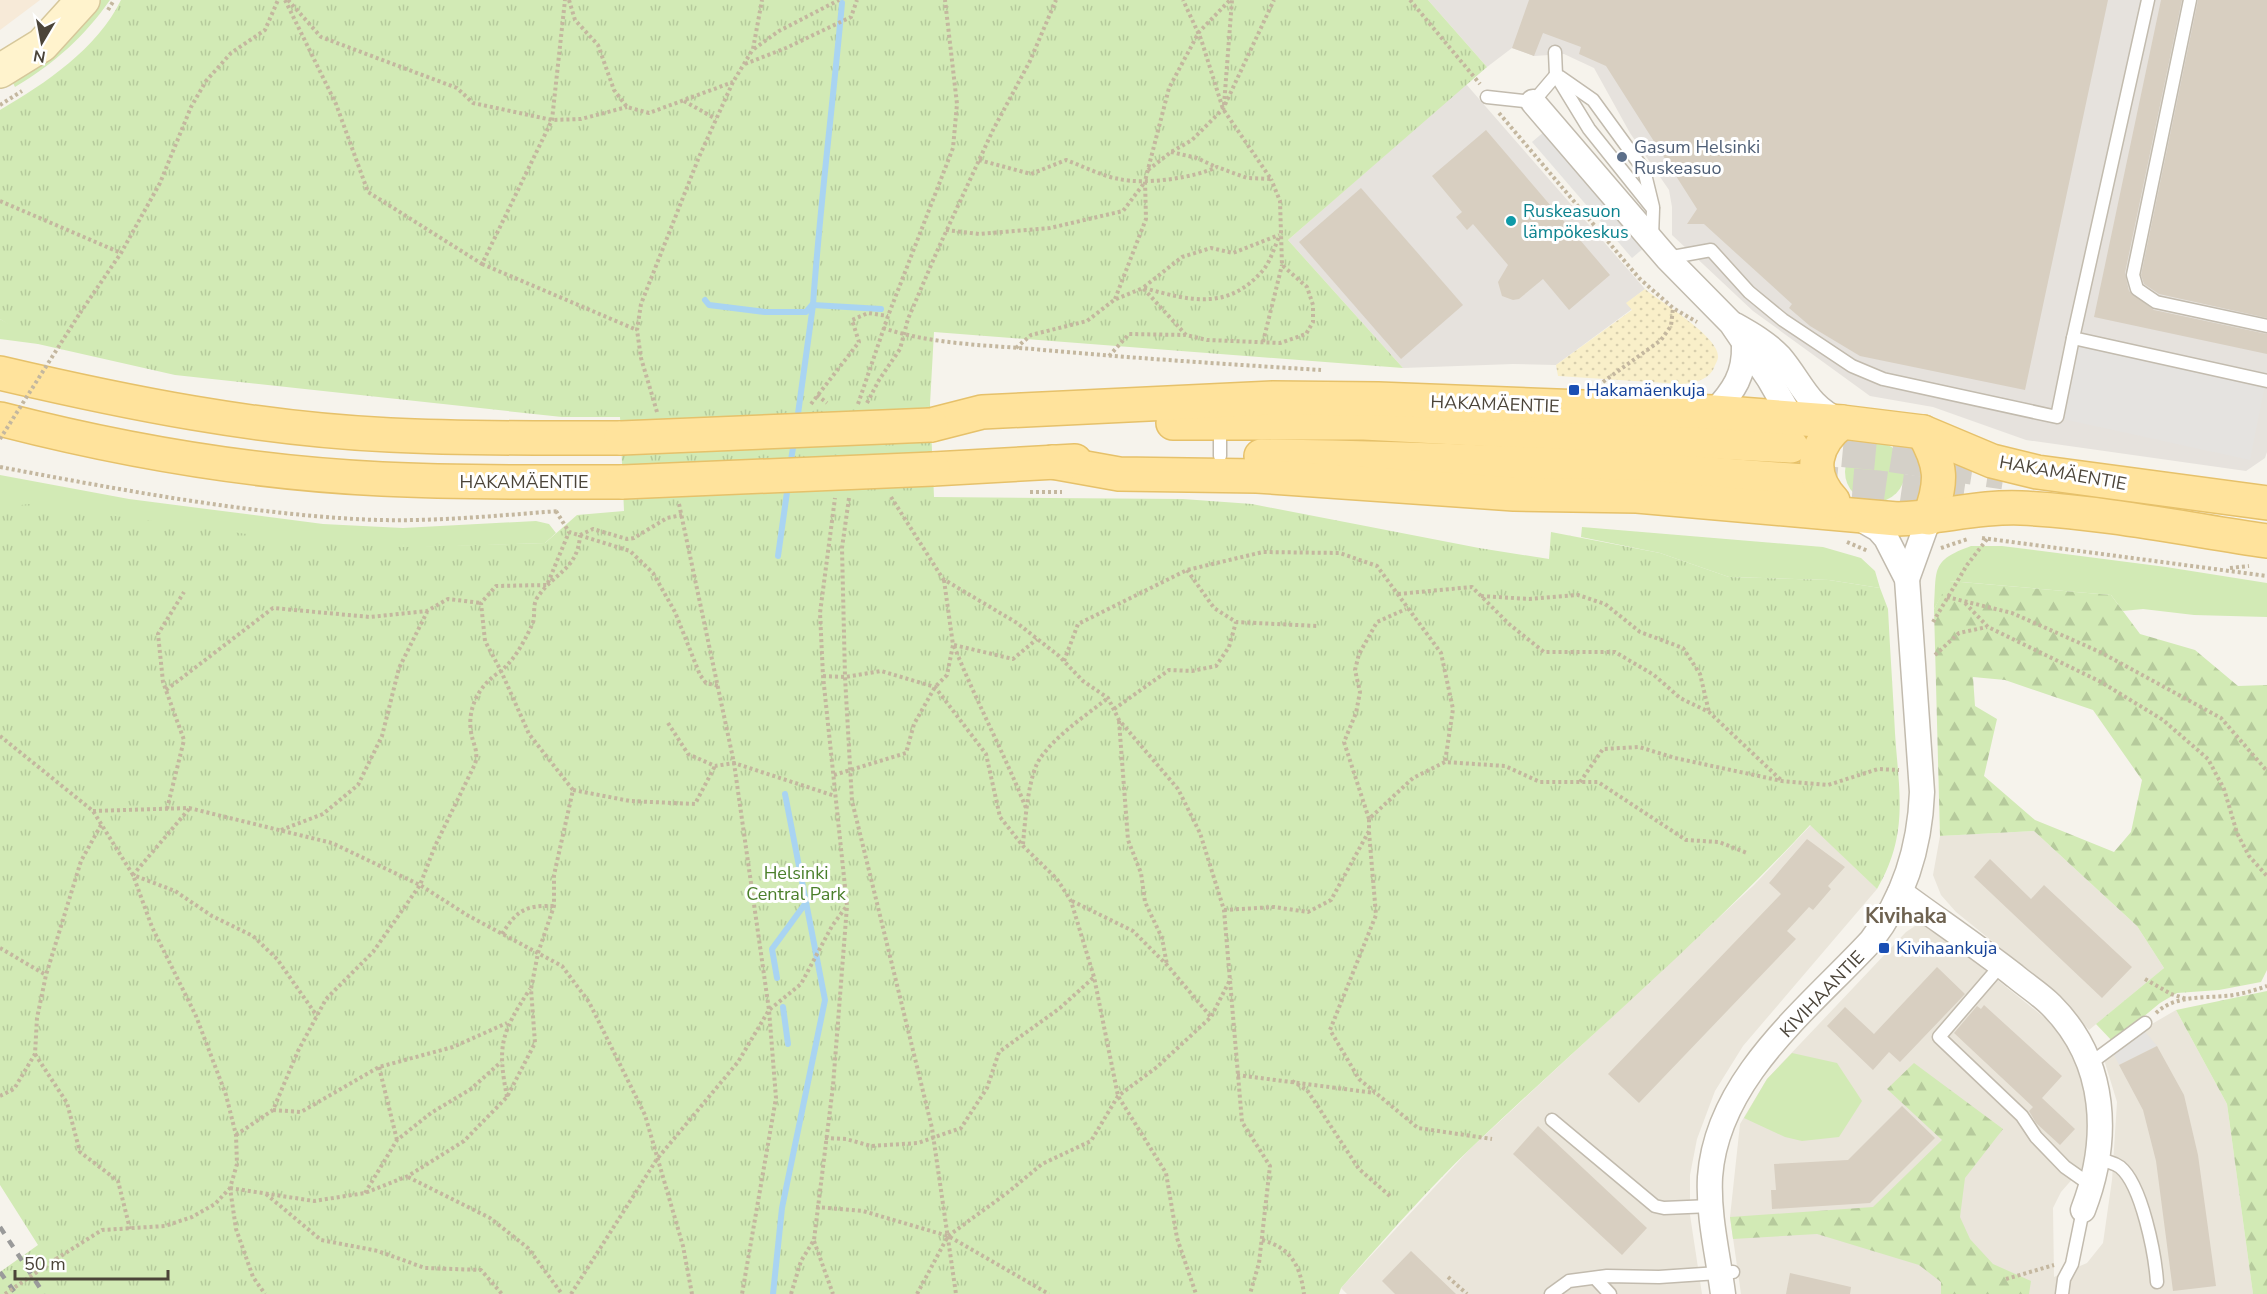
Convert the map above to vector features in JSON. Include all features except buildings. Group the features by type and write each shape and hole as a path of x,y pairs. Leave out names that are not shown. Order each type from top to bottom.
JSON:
{"main road":[{"path":"0,351 16,356 71,390"},
{"name":"HAKAMÄENTIE","path":"0,373 152,407 279,424 388,435 621,438 931,425 978,428 1144,423 1220,440 1359,457 1810,475"},
{"name":"HAKAMÄENTIE","path":"931,425 982,411 1273,398 1378,399 1714,412 1791,432"},
{"name":"HAKAMÄENTIE","path":"0,419 74,438 268,468 380,479 490,483 623,482 933,469 1117,458 1220,440 1364,423 1791,432 1842,422 1923,432 2003,465 2267,503"},
{"path":"1810,475 1822,441 1842,422"},
{"path":"1791,432 1810,475 1825,493 1852,515"},
{"path":"1923,432 1937,460 1939,474 1938,489 1929,518"},
{"path":"0,441 36,445 74,438"},
{"name":"HAKAMÄENTIE","path":"1052,462 1119,474 1257,476 1505,493 1637,496 1852,515 1929,518 1974,511 2020,508 2267,541"}],"street":[{"path":"0,71 42,45 83,0"},
{"path":"1533,102 1660,249 1731,323 1744,345 1769,378 1791,432"},
{"path":"1731,323 1772,349 1812,403 1823,413 1842,422"},
{"path":"1714,412 1735,389 1741,377 1744,345"},
{"name":"KIVIHAANTIE","path":"1726,1280 1711,1206 1710,1175 1717,1144 1737,1090 1753,1065 1871,941 1886,922 1914,856 1921,800 1907,579 1887,538 1878,529 1852,515"},
{"name":"KIVIHAANTIE","path":"1907,579 1929,518"},
{"path":"1900,892 2001,965 2051,1005 2073,1034 2088,1065 2099,1098 2102,1130 2092,1186 2083,1210"}],"lane":[{"path":"1556,75 1593,100 1638,162 1649,184 1660,249 1711,250 1749,292 1783,320 1852,366 1883,379 2056,417 2148,0"},
{"path":"2190,0 2133,275 2137,289 2156,302 2267,326"},
{"path":"1555,52 1556,75 1589,129 1653,209"},
{"path":"1487,97 1533,102 1556,75"},
{"path":"2073,338 2267,381"},
{"path":"2001,965 1939,1037 2022,1116 2036,1137 2065,1167 2092,1186"},
{"path":"2088,1065 2145,1023"},
{"path":"1552,1120 1655,1206 1711,1206"},
{"path":"2098,1160 2111,1162 2122,1169 2136,1195 2145,1216 2156,1255 2157,1282"},
{"path":"2062,1294 2064,1279 2072,1264 2083,1210"},
{"path":"1551,1294 1569,1281 1595,1278 1694,1276 1726,1280"},
{"path":"1595,1278 1610,1294"}],"path":[{"path":"0,441 80,313 121,253 160,183 191,106 206,81 231,53 265,30 278,0"},
{"path":"287,0 321,37 457,88 472,103 552,120 581,119 627,107 649,113 733,82"},
{"path":"287,0 336,104 368,192 482,264 637,330"},
{"path":"482,264 552,120 567,0"},
{"path":"567,0 574,20 598,45 614,90 627,107"},
{"path":"753,49 762,0"},
{"path":"658,414 641,358 637,330 641,304 716,119 733,82 753,49 779,31 839,0"},
{"path":"743,64 786,48 851,17 856,0"},
{"path":"855,414 888,316 954,148 957,104 945,0"},
{"path":"864,412 879,380 900,349 906,336 908,319 946,230 1029,61 1056,0"},
{"path":"1183,0 1199,32 1223,109 1271,179 1280,201 1282,265 1263,342"},
{"path":"1114,300 1146,219 1145,181 1168,88 1199,32 1231,0"},
{"path":"1223,109 1231,0"},
{"path":"1148,170 1171,152 1192,140 1223,109 1274,0"},
{"path":"1410,0 1477,78 1487,97 1639,278 1673,308 1702,325"},
{"path":"683,101 716,119"},
{"path":"1171,152 1197,158 1247,178 1271,179"},
{"path":"979,160 1031,174 1066,160 1120,179 1145,181 1201,175 1217,167"},
{"path":"946,230 979,234 1050,228 1123,211 1145,181"},
{"path":"0,201 121,253"},
{"path":"1016,348 1031,335 1087,321 1114,300 1143,288 1182,256 1211,248 1233,253 1280,234"},
{"path":"1143,288 1183,299 1221,299 1239,291 1265,268 1280,234"},
{"path":"1108,356 1129,334 1186,335 1208,340 1280,343 1305,334 1313,322 1313,305 1307,287 1282,265"},
{"path":"1143,288 1186,335"},
{"path":"1601,383 1661,340 1671,326 1673,308"},
{"path":"807,411 859,342 852,320 868,313 888,316"},
{"path":"884,328 906,336 1016,348 1325,370"},
{"path":"0,467 160,496 354,519 450,519 567,510"},
{"path":"676,492 734,763 769,1010 776,1098 742,1294"},
{"path":"847,507 842,548 845,676 852,801 933,1137 956,1294"},
{"path":"555,511 569,532 630,551 653,573 675,612 700,675 706,683 719,686"},
{"path":"580,535 593,529 627,539 634,538 667,518 682,515"},
{"path":"831,516 820,613 823,676 847,906 833,1086 816,1207 814,1240 833,1294"},
{"path":"548,585 569,532"},
{"path":"236,1135 273,1110 298,1051 326,999 386,936 420,885 435,846 475,764 478,753 471,732 472,708 477,695 490,678 512,662 532,625 535,601 548,585 573,562 579,550 580,535"},
{"path":"2055,547 2057,536"},
{"path":"1937,549 1971,538 1988,538 2267,576"},
{"path":"1932,624 1947,597 1988,538"},
{"path":"2151,559 2152,549"},
{"path":"924,552 944,579 1017,623 1064,661 1083,681 1107,698 1119,720 1178,789 1200,833 1224,910 1242,1122 1270,1166 1259,1263 1250,1294"},
{"path":"1064,661 1078,624 1187,570 1263,552 1340,553 1377,566 1441,653 1453,709 1445,762"},
{"path":"1187,570 1214,608 1236,622 1317,626"},
{"path":"944,579 953,645 1026,808"},
{"path":"548,585 496,586 482,603 485,640 529,734 573,790 630,801 695,804 715,766"},
{"path":"1398,594 1472,587 1509,624 1544,652 1615,652 1654,675 1680,698 1709,712 1782,781"},
{"path":"167,809 184,740 166,690 158,634 184,592"},
{"path":"1481,597 1529,599 1578,595 1605,604 1640,632 1683,648 1700,674 1709,712"},
{"path":"1947,597 2012,613 2100,652 2221,718 2267,771"},
{"path":"166,690 273,608 370,617 427,611 448,599 482,603"},
{"path":"1965,603 1988,627 2101,682 2163,720 2208,759 2224,789 2237,833 2249,856 2267,876"},
{"path":"1407,609 1377,622 1359,654 1354,670 1360,692 1356,713 1344,742 1370,819 1376,915 1330,1030 1359,1080 1418,1128 1492,1139"},
{"path":"281,831 323,814 358,785 382,736 399,668 427,611"},
{"path":"1114,709 1169,670 1192,671 1216,666 1230,647 1236,622"},
{"path":"1928,661 1959,633 1988,627"},
{"path":"953,645 1013,659 1037,639"},
{"path":"834,775 906,753 914,724 935,687 947,675 953,645"},
{"path":"823,676 845,676 881,671 935,687 986,754 1000,817 1023,846 1058,879 1071,901 1094,977 1118,1096 1166,1173 1177,1238 1196,1294"},
{"path":"1023,846 1026,808 1040,759 1072,726 1107,698"},
{"path":"1119,720 1128,840 1141,873 1145,902 1162,938 1167,965"},
{"path":"668,723 688,754 715,766 734,763 835,796"},
{"path":"0,736 93,811 133,875 152,927 196,1016 226,1095 236,1135 237,1164 230,1188 236,1229 253,1277 266,1294"},
{"path":"1580,782 1603,749 1639,747 1675,758 1782,781 1828,785 1878,769 1906,770"},
{"path":"1370,819 1413,778 1445,762 1505,766 1539,782 1598,782 1686,840 1719,842 1747,853"},
{"path":"230,1188 314,1201 365,1193 408,1176 464,1141 507,1097 535,1043 531,989 538,953 554,906 554,875 573,790"},
{"path":"133,875 189,808"},
{"path":"93,811 189,808 332,843 420,885 502,934 562,966 589,1002 645,1114 683,1246 693,1294"},
{"path":"0,1096 14,1089 35,1054 37,1018 46,975 81,861 101,824"},
{"path":"1224,910 1274,907 1308,912 1331,900 1369,831"},
{"path":"133,875 175,891 212,916 253,936 277,959 317,1016"},
{"path":"1071,901 1133,931 1167,965 1211,1017"},
{"path":"502,934 513,916 533,905 554,906"},
{"path":"571,1294 657,1159 738,1062 769,1010 801,984 832,926 847,906"},
{"path":"0,948 46,975"},
{"path":"825,1138 846,1139 871,1146 918,1143 961,1128 987,1088 999,1052 1060,1008 1094,977"},
{"path":"917,1294 948,1236 1042,1164 1091,1141 1118,1096 1157,1067 1211,1017 1231,978"},
{"path":"2145,979 2171,994 2188,999"},
{"path":"2145,1023 2161,1008 2188,999 2238,995 2267,986"},
{"path":"507,1097 501,1062 507,1023 531,989"},
{"path":"273,1110 301,1112 379,1067 453,1047 507,1023"},
{"path":"35,1054 67,1103 80,1152 118,1181 130,1229"},
{"path":"365,1193 397,1140 430,1113 471,1089 501,1062"},
{"path":"379,1067 397,1140"},
{"path":"1237,1075 1292,1081 1343,1091 1376,1093"},
{"path":"1292,1081 1307,1090 1359,1168 1390,1196"},
{"path":"408,1176 489,1218 528,1248 562,1294"},
{"path":"5,1294 102,1230 165,1226 215,1204 230,1188"},
{"path":"265,1194 321,1240 378,1251 425,1268 481,1270 502,1294"},
{"path":"816,1207 863,1211 948,1236 1049,1294"},
{"path":"791,1294 801,1261 814,1240"},
{"path":"1262,1240 1280,1245 1301,1271 1304,1294"},
{"path":"2006,1279 2049,1265 2072,1264"},
{"path":"1448,1277 1467,1294"}],"shaded area":[{"path":"0,0 40,0 0,30"},
{"path":"1428,0 2267,0 2267,452 2265,458 2246,471 2026,440 1933,407 1870,396 1753,311 1672,235 1672,207 1669,190 1630,133 1594,68 1564,54 1534,56 1512,48 1487,67"},
{"path":"1466,84 1645,289 1627,303 1632,309 1556,365 1513,364 1403,368 1288,240"},
{"path":"1552,125 1652,241 1632,258 1532,142"},
{"path":"2079,340 2266,380 2250,460 2063,419"},
{"path":"1811,825 1877,889 1743,1046 1715,1091 1697,1139 1690,1175 1690,1215 1702,1294 1347,1294 1341,1288 1470,1149 1754,885"},
{"path":"2034,831 2137,926 2164,968 2089,1030 2055,992 1956,912 1941,895 1933,875 1940,836"},
{"path":"1918,924 1930,926 2045,1018 2069,1046 2083,1072 2092,1147 2082,1168 2061,1192 2053,1208 2054,1277 2087,1263 2103,1243 2112,1180 2117,1102 2102,1053 2176,1010 2227,1104 2253,1294 1741,1294 1730,1217 1740,1124 1767,1079 1906,932"},
{"path":"2141,1027 2157,1046 2119,1065 2111,1049"}],"green space":[{"path":"99,0 110,0 90,26 56,59 15,87 11,79 92,12"},
{"name":"Helsinki Central Park","path":"121,0 1428,0 1487,67 1288,240 1403,368 934,332 930,404 934,497 1183,499 1252,504 1479,548 1549,559 1551,532 1660,553 1729,577 1829,580 1880,588 1888,609 1900,794 1898,831 1887,869 1877,889 1810,825 1686,949 1454,1165 1373,1252 1341,1288 1339,1294 0,1294 0,1272 38,1245 0,1185 0,508 28,504 313,543 403,547 545,543 577,515 624,511 620,417 562,417 175,375 38,344 0,319 0,110 69,63 98,34 111,18"},
{"path":"0,319 9,324 54,336 38,344 0,339"},
{"path":"1875,442 1892,447 1900,455 1905,472 1900,489 1892,497 1875,502 1858,497 1850,489 1845,472 1850,455 1858,447"},
{"path":"0,475 129,499 323,524 403,528 536,521 549,524 556,533 545,543 0,561"},
{"path":"1582,527 1823,547 1861,558 1875,571 1880,588 1829,580 1729,577 1660,553 1581,537"},
{"path":"1971,546 2002,546 2166,567 2267,583 2267,617 2194,615 2143,609 2123,611 2111,595 1950,581 1934,609 1938,568 1948,557"},
{"path":"1949,581 2111,595 2140,634 2195,650 2238,686 2267,685 2267,970 2261,982 2219,990 2177,993 2160,1003 2113,1042 2096,1024 2164,968 2137,926 2034,831 1940,836 1934,609","holes":["1973,677 2005,680 2093,710 2142,780 2131,832 2114,852 2035,820 1984,776 1997,719 1975,706"]},
{"path":"2267,991 2267,1294 2253,1294 2227,1104 2176,1010"},
{"path":"1792,1053 1837,1063 1862,1101 1839,1137 1802,1141 1785,1137 1744,1118 1767,1079"},
{"path":"1914,1063 2003,1129 1965,1178 1960,1217 1970,1239 1993,1264 2031,1281 2029,1294 1941,1294 1941,1282 1919,1265 1817,1234 1733,1239 1730,1217 1873,1207 1942,1140 1887,1089"}],"sand":[{"path":"1645,289 1688,320 1710,340 1718,357 1713,370 1707,377 1681,384 1558,376 1556,365 1632,310 1626,303"}],"waterway":[{"path":"842,3 813,305 881,309"},
{"path":"705,300 709,305 765,312 806,312 812,305"},
{"path":"797,421 813,305"},
{"path":"790,466 794,442"},
{"path":"778,556 788,485"},
{"path":"773,1294 782,1208 825,1000 785,794"},
{"path":"777,978 772,949 805,904"},
{"path":"783,1007 788,1044"}],"tunnel":[{"path":"1794,446 1880,454 2004,473"},
{"path":"1804,481 1879,487 1963,499"}],"railway":[{"path":"0,1227 44,1294"},
{"path":"0,1272 16,1294"}],"place":[{"name":"Gasum Helsinki Ruskeasuo","path":"1622,157"},
{"name":"Ruskeasuon lämpökeskus","path":"1511,221"},
{"name":"Hakamäenkuja","path":"1574,390"},
{"name":"Kivihaankuja","path":"1884,948"}],"district":[{"name":"Kivihaka","path":"1906,916"}]}
